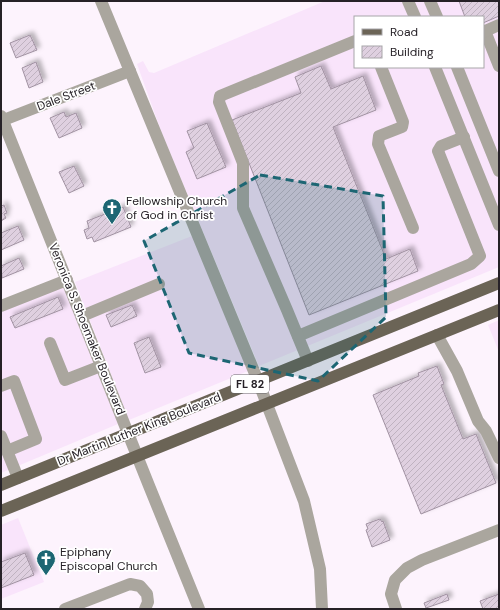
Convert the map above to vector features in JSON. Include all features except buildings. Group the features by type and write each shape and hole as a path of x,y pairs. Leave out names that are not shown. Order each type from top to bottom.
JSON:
{"main road":[{"name":"Dr Martin Luther King Boulevard","path":"1,485 499,283"},
{"name":"Dr Martin Luther King Boulevard","path":"1,511 499,309"}],"street":[{"path":"101,1 267,403 304,501 320,569 322,609"},
{"path":"408,1 415,16"},
{"path":"430,1 437,16"},
{"path":"499,25 484,31 499,66"},
{"path":"308,361 243,208 243,164 219,102 220,96 354,41"},
{"path":"381,68 403,122 402,127 379,136 378,144 413,228"},
{"path":"435,68 499,225"},
{"path":"457,68 498,165 477,170"},
{"name":"Dale Street","path":"2,119 130,71"},
{"name":"Veronica S. Shoemaker Boulevard","path":"2,119 68,280 136,456 199,609"},
{"path":"298,336 471,264 480,256 438,151 441,146 464,137"},
{"path":"1,306 68,280"},
{"path":"82,316 159,284"},
{"path":"437,335 457,371 478,421 486,431 499,458"},
{"path":"50,343 65,380 101,366"},
{"path":"1,386 14,381 36,440 6,458"},
{"path":"1,436 6,458 18,478"},
{"path":"396,609 392,594 395,580 407,568 422,560 499,530"},
{"path":"66,609 130,584 140,586 147,594 148,602 145,609"}],"highlighted area":[{"path":"260,175 383,196 386,317 318,381 189,353 144,241"}],"shaded area":[{"path":"325,1 499,1 499,267 259,366 161,131 137,64 143,61 149,72 154,73"},
{"path":"192,236 248,371 129,420 75,282"},
{"path":"63,286 118,424 1,473 1,311"},
{"path":"499,320 499,352 488,325"},
{"path":"18,518 44,582 1,599 1,525"}],"place":[{"name":"Fellowship Church of God in Christ","path":"112,225"},
{"name":"Epiphany Episcopal Church","path":"46,576"}]}
